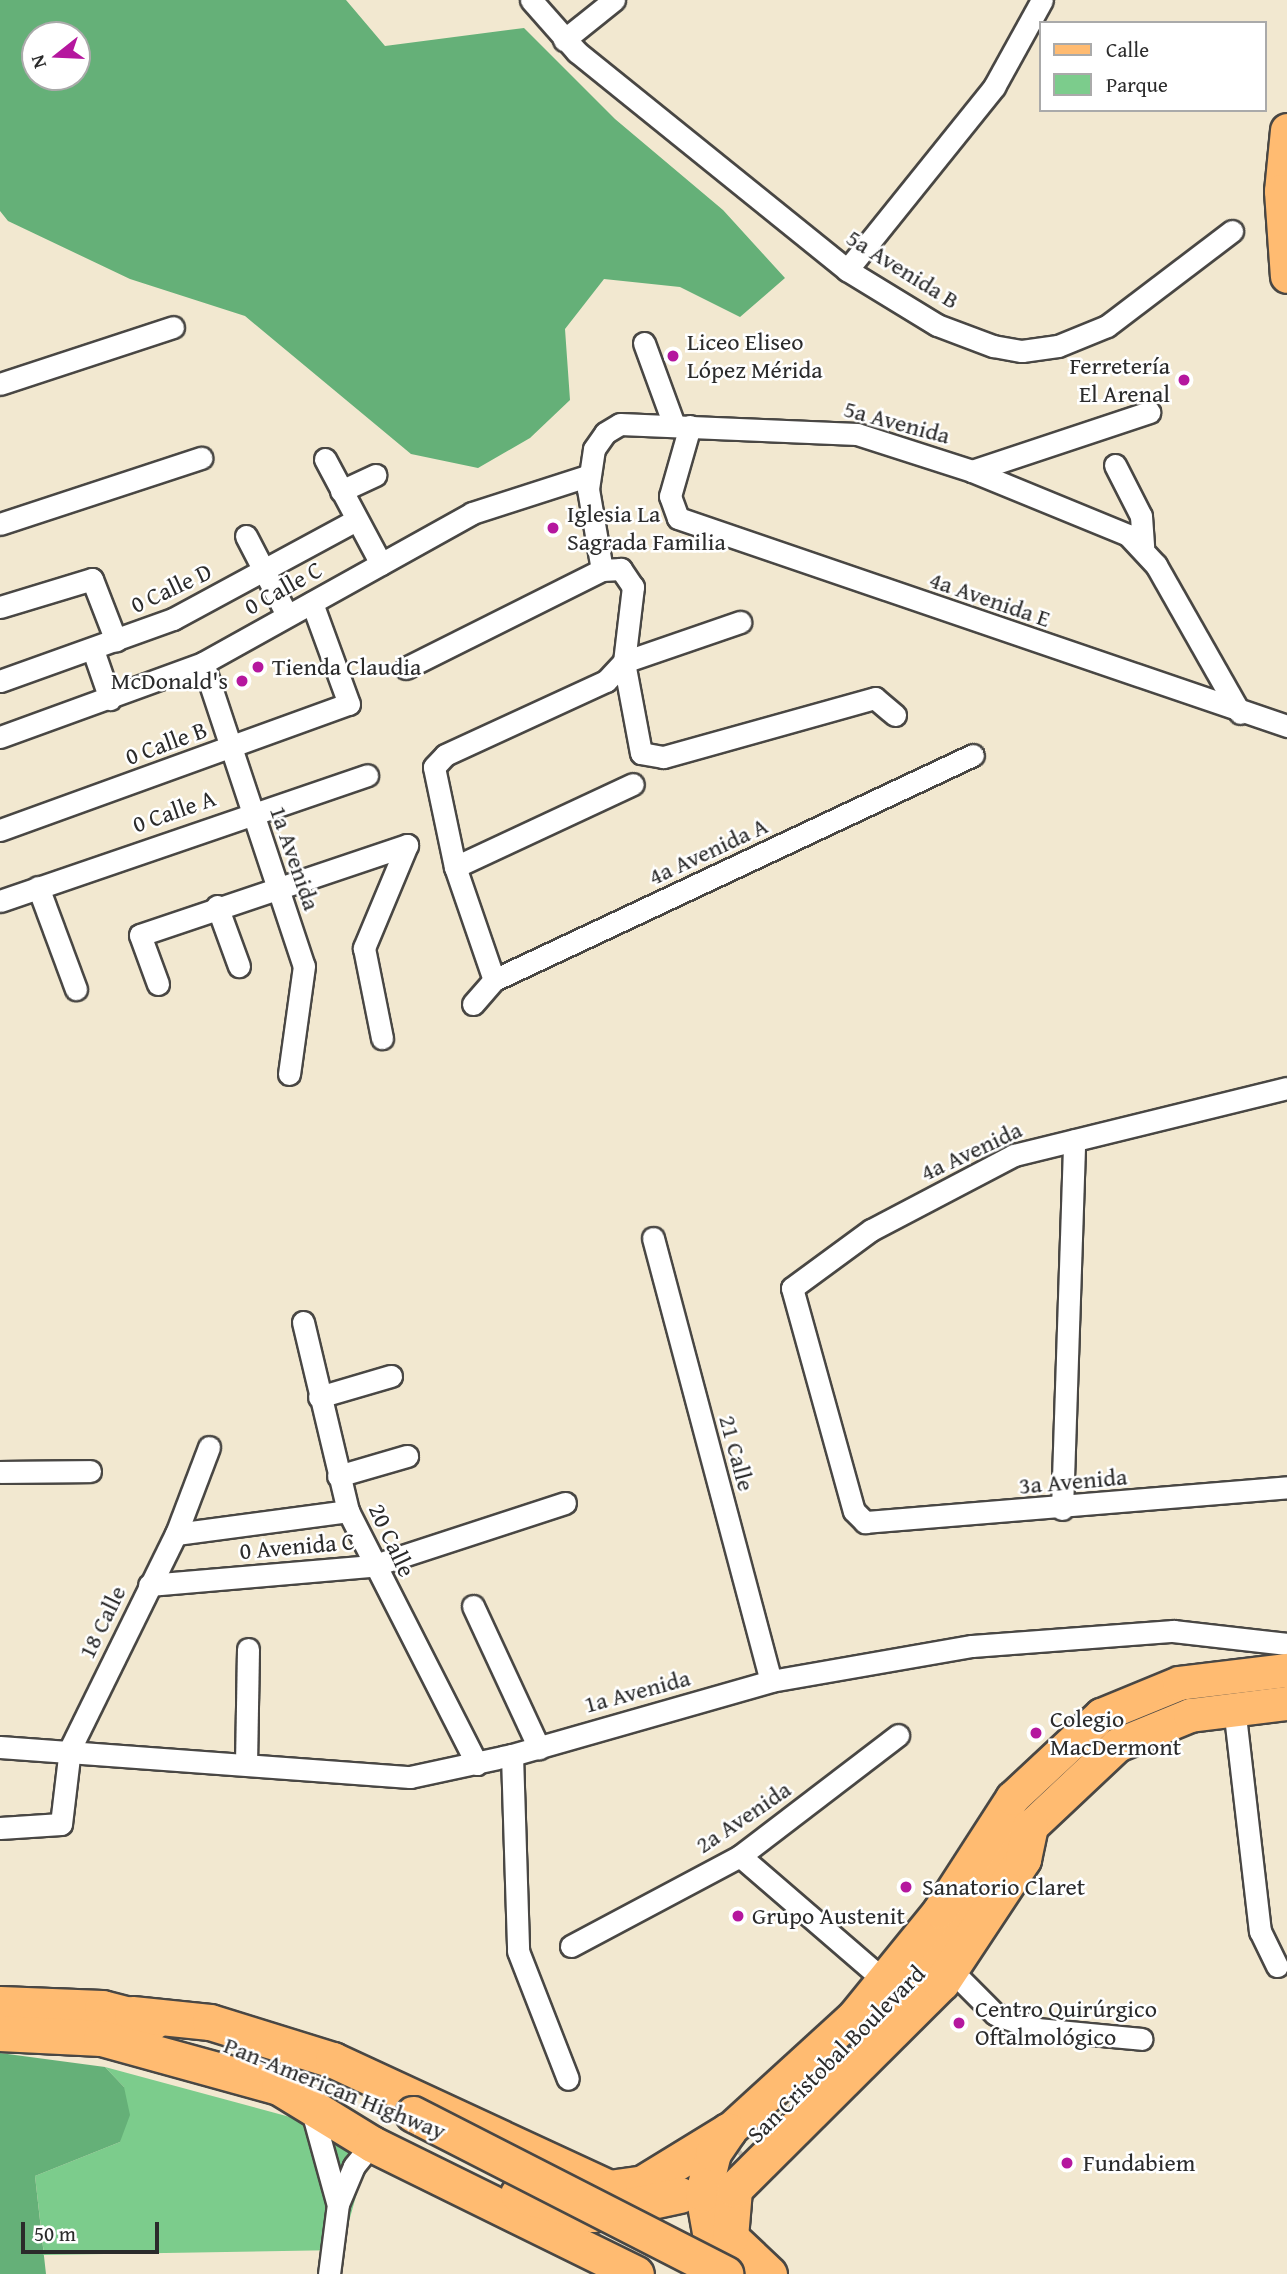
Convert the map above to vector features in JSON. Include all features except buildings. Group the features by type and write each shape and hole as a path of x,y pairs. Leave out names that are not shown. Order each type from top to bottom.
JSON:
{"highway":[{"path":"769,2274 730,2237 734,2189 914,2015 951,1970 1023,1859 1030,1827"},
{"name":"Pan-American Highway","path":"0,2004 132,2014 413,2114 727,2274"},
{"path":"132,2014 210,2022 332,2060 609,2188 643,2183 735,2140"},
{"name":"Pan-American Highway","path":"0,2033 101,2038 279,2087 312,2111 372,2144 636,2274"},
{"path":"279,2087 334,2103 563,2211 623,2212 680,2195"},
{"path":"727,2274 712,2253 703,2206 707,2170 735,2140"}],"main road":[{"path":"1287,130 1281,191 1287,275"},
{"name":"San Cristobal Boulevard","path":"735,2140 885,1981 1012,1798 1101,1715 1180,1683 1287,1670"},
{"name":"San Cristobal Boulevard","path":"735,2140 898,1999 1030,1827 1117,1745 1190,1714 1287,1703"}],"street":[{"name":"5a Avenida B","path":"531,0 571,46 847,270 937,325 1022,351 1058,346 1107,326 1232,231"},
{"path":"571,46 614,0"},
{"path":"847,270 994,87 1042,0"},
{"path":"0,384 173,327"},
{"path":"644,343 682,425"},
{"path":"972,471 1149,412"},
{"name":"5a Avenida","path":"587,476 594,449 620,424 857,433 972,471 1128,535 1143,547"},
{"name":"4a Avenida E","path":"682,425 670,496 678,519 1240,713 1287,726"},
{"path":"0,524 201,458"},
{"path":"324,459 354,521 381,564"},
{"path":"1115,465 1140,516 1143,547 1240,713"},
{"path":"341,491 376,474"},
{"path":"587,476 602,570"},
{"name":"0 Calle C","path":"0,737 203,663 472,513 587,476"},
{"name":"0 Calle D","path":"0,681 116,641 263,571 354,521"},
{"path":"246,536 287,615"},
{"path":"406,668 602,570 621,569 633,587 624,662 641,753 663,757 875,698 895,715"},
{"path":"0,607 87,579 97,584 116,641"},
{"name":"0 Calle B","path":"0,830 349,704 312,603"},
{"path":"494,980 455,867 434,767 445,755 606,681 624,662 740,622"},
{"path":"93,650 110,699"},
{"name":"1a Avenida","path":"203,663 250,812 304,966 289,1074"},
{"name":"4a Avenida A","path":"473,1004 494,980 973,755"},
{"name":"0 Calle A","path":"0,901 250,812 367,775"},
{"path":"455,867 632,784"},
{"path":"158,984 140,935 277,883 407,845 364,948 382,1038"},
{"path":"38,887 76,989"},
{"path":"217,906 239,966"},
{"name":"4a Avenida","path":"865,1522 854,1511 793,1300 799,1281 871,1230 1014,1156 1287,1088"},
{"path":"1062,1509 1074,1140"},
{"name":"21 Calle","path":"653,1238 771,1681"},
{"name":"20 Calle","path":"303,1322 348,1511 372,1566 477,1764"},
{"path":"319,1397 391,1376"},
{"name":"18 Calle","path":"0,1828 61,1824 70,1749 176,1534 209,1447"},
{"path":"338,1476 407,1456"},
{"path":"0,1472 90,1471"},
{"name":"3a Avenida","path":"865,1522 1062,1509 1287,1487"},
{"name":"0 Avenida C","path":"149,1585 372,1566 565,1503"},
{"path":"176,1534 348,1511"},
{"path":"473,1606 539,1748"},
{"name":"1a Avenida","path":"0,1746 70,1749 410,1777 539,1748 771,1681 972,1646 1173,1631 1287,1644"},
{"path":"246,1764 248,1649"},
{"path":"1234,1707 1261,1931 1277,1966"},
{"name":"2a Avenida","path":"570,1946 740,1856 898,1735"},
{"path":"512,1755 518,1951 568,2079"},
{"path":"740,1856 885,1981"},
{"path":"951,1970 995,2014 1026,2026 1142,2039"},
{"path":"312,2111 338,2204"},
{"path":"328,2274 338,2204 354,2166 372,2144"}],"green space":[{"path":"0,0 346,0 385,46 524,28 615,119 723,210 785,278 740,317 680,287 604,279 565,329 570,400 530,438 478,468 411,454 245,316 130,279 8,221 0,211"},
{"path":"0,2053 105,2067 124,2087 130,2115 120,2142 35,2176 46,2274 0,2274"},
{"path":"105,2067 290,2117 368,2153 341,2250 44,2255 35,2176 120,2142 124,2087"}],"tunnel":[{"path":"695,2185 741,2149"}],"place":[{"name":"Liceo Eliseo López Mérida","path":"673,356"},
{"name":"Ferretería El Arenal","path":"1184,380"},
{"name":"Iglesia La Sagrada Familia","path":"553,528"},
{"name":"Tienda Claudia","path":"258,667"},
{"name":"McDonald's","path":"242,681"},
{"name":"Colegio MacDermont","path":"1036,1733"},
{"name":"Sanatorio Claret","path":"906,1887"},
{"name":"Grupo Austenit","path":"738,1916"},
{"name":"Centro Quirúrgico Oftalmológico","path":"959,2023"},
{"name":"Fundabiem","path":"1067,2163"}]}
